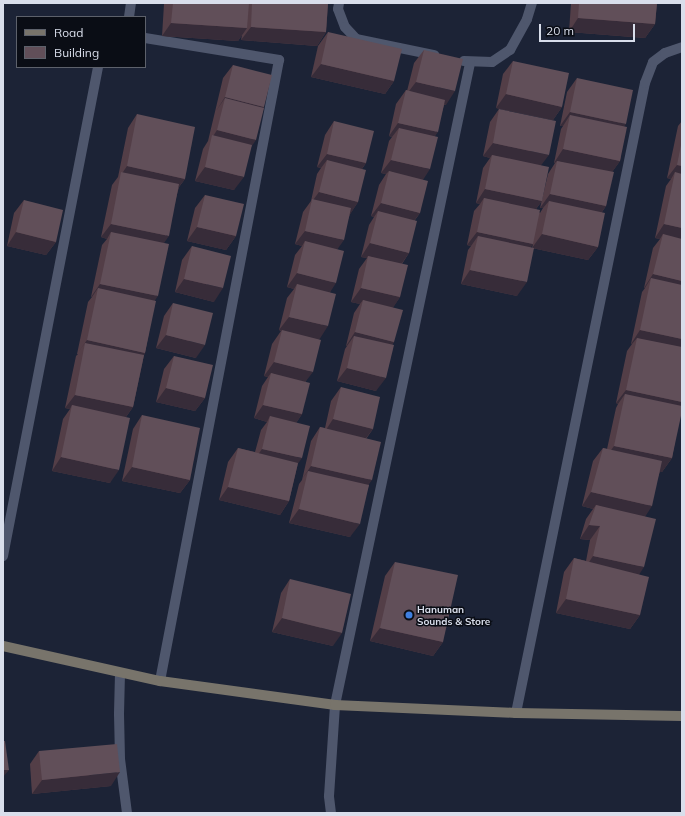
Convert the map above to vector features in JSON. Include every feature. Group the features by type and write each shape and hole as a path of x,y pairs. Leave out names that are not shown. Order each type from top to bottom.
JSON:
{"street":[{"path":"129,16 131,3"},
{"path":"339,3 338,9 345,27 356,39 470,63 492,62 510,50 527,19 532,3"},
{"path":"146,38 279,60 160,681"},
{"path":"516,713 645,83 653,62 665,52 682,47"},
{"path":"331,813 330,796 335,705 470,63"},
{"path":"3,556 98,68"},
{"path":"3,646 160,681 335,705 516,713 682,716"},
{"path":"120,673 120,759 127,813"}],"building":[{"path":"173,3 249,3 247,28 171,23"},
{"path":"252,3 328,3 326,32 251,27"},
{"path":"579,3 657,3 655,24 578,18"},
{"path":"328,32 402,49 394,81 321,64"},
{"path":"424,50 463,59 455,91 416,82"},
{"path":"513,61 569,73 562,107 506,94"},
{"path":"233,65 272,75 264,107 225,97"},
{"path":"577,78 633,90 626,124 570,112"},
{"path":"406,90 445,100 438,132 398,123"},
{"path":"225,98 264,108 256,140 217,130"},
{"path":"499,109 556,121 549,155 493,143"},
{"path":"137,114 195,127 185,179 127,166"},
{"path":"570,115 627,127 620,161 563,149"},
{"path":"334,121 374,131 366,163 327,154"},
{"path":"399,128 438,137 430,169 391,160"},
{"path":"212,135 252,145 244,177 205,167"},
{"path":"682,140 682,166 677,165"},
{"path":"492,155 549,167 542,201 485,189"},
{"path":"327,160 366,170 358,202 319,192"},
{"path":"557,161 614,172 606,206 550,194"},
{"path":"389,171 428,181 420,213 381,203"},
{"path":"121,172 179,184 169,236 111,224"},
{"path":"675,172 682,174 682,228 664,224"},
{"path":"205,195 244,204 236,236 197,227"},
{"path":"484,198 540,210 533,244 477,232"},
{"path":"312,199 351,208 344,240 305,231"},
{"path":"24,200 63,210 56,242 16,232"},
{"path":"549,201 605,213 598,247 542,234"},
{"path":"378,211 417,221 409,253 370,243"},
{"path":"111,232 169,244 158,296 100,284"},
{"path":"663,234 682,239 682,281 653,274"},
{"path":"478,236 534,248 527,282 470,270"},
{"path":"305,241 344,251 336,283 297,273"},
{"path":"192,246 231,256 223,288 184,279"},
{"path":"368,256 408,265 400,297 361,288"},
{"path":"651,278 682,285 682,339 640,330"},
{"path":"297,284 336,294 328,326 289,317"},
{"path":"98,288 156,301 145,353 87,340"},
{"path":"363,300 403,310 394,342 355,332"},
{"path":"173,303 213,313 205,345 166,335"},
{"path":"282,330 321,340 313,372 274,362"},
{"path":"354,336 394,345 386,378 347,368"},
{"path":"637,338 682,347 682,402 626,390"},
{"path":"85,343 144,355 133,407 75,395"},
{"path":"174,356 213,365 205,398 166,388"},
{"path":"271,373 310,383 302,414 263,405"},
{"path":"341,387 380,397 373,429 333,419"},
{"path":"625,394 682,406 672,458 614,446"},
{"path":"72,405 130,418 119,470 61,457"},
{"path":"142,415 200,428 190,480 132,467"},
{"path":"270,416 310,426 302,458 262,449"},
{"path":"320,427 381,442 372,480 311,466"},
{"path":"238,448 298,463 289,501 228,487"},
{"path":"603,448 662,461 652,506 591,492"},
{"path":"308,471 369,485 360,524 299,509"},
{"path":"596,505 656,519 644,567 593,556 600,526 589,525"},
{"path":"574,558 649,577 640,615 566,599"},
{"name":"Hanuman Sounds & Store","path":"395,562 458,575 443,642 380,628"},
{"path":"290,579 351,594 342,633 282,618"},
{"path":"3,741 5,741 9,770 3,770"},
{"path":"117,744 120,772 42,780 39,751"}],"place":[{"name":"Hanuman Sounds & Store","path":"409,615"}]}
